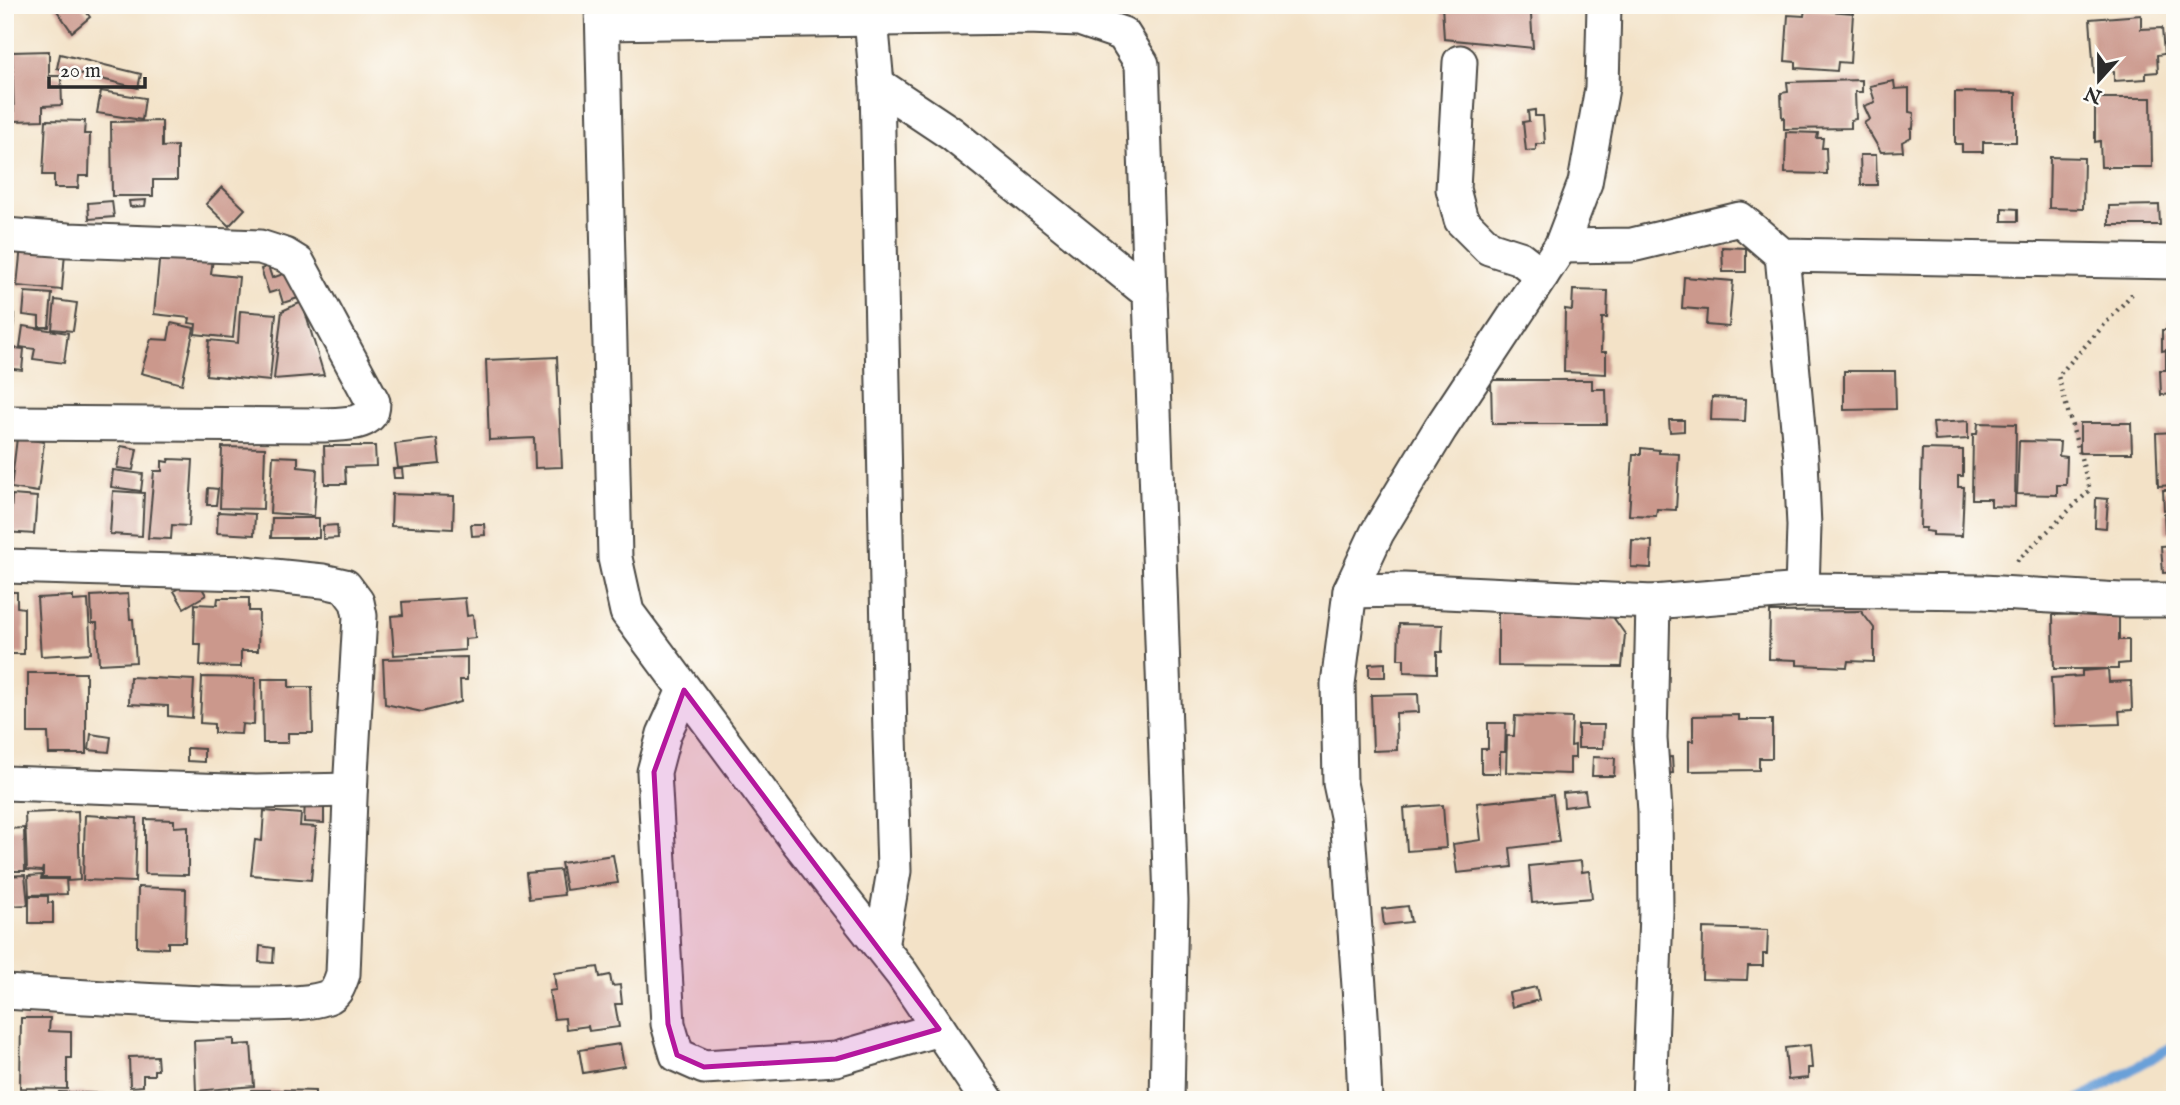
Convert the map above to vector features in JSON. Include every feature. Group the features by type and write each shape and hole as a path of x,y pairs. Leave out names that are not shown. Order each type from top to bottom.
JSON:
{"street":[{"path":"1365,1100 1348,830 1340,783 1338,684 1350,591 1377,533 1440,429 1561,246 1588,170 1602,88 1604,5"},
{"path":"987,1100 902,974 795,838 628,612 615,558 602,14 871,19 1079,19 1123,34 1142,64 1171,901 1167,1100"},
{"path":"871,19 877,84 894,871 881,947"},
{"path":"1460,62 1453,190 1461,220 1489,248 1520,258 1542,275"},
{"path":"877,84 952,134 1150,294"},
{"path":"1561,246 1632,245 1740,219 1782,254 2168,262"},
{"path":"5,235 260,247 285,255 298,263 373,402 370,416 357,423 5,424"},
{"path":"1782,254 1801,460 1804,526 1802,590"},
{"path":"5,566 244,573 323,580 345,586 357,602 360,616 343,974 338,988 331,995 318,999 275,1005 166,1002 5,992"},
{"path":"1350,591 1404,590 1653,602 1802,590 1983,592 2120,600 2175,600"},
{"path":"1649,1100 1656,913 1655,811 1650,739 1653,602"},
{"path":"684,690 664,734 654,772 668,1024 677,1055 704,1067 836,1059 939,1029"},
{"path":"5,783 256,792 350,790"}],"path":[{"path":"1983,592 2090,491 2058,376 2168,262"}],"highlighted area":[{"path":"684,690 795,838 939,1029 836,1059 704,1067 677,1055 668,1024 654,772"}],"building":[{"path":"53,5 81,5 90,17 72,32"},
{"path":"1442,5 1533,5 1533,48 1444,39"},
{"path":"1805,9 1853,13 1850,63 1838,62 1837,71 1796,68 1796,62 1785,61 1788,15 1804,16"},
{"path":"2141,15 2141,29 2162,28 2164,54 2157,55 2158,72 2146,73 2146,79 2114,81 2114,71 2094,73 2090,19"},
{"path":"49,51 49,76 61,76 62,105 43,106 43,120 14,121 12,52"},
{"path":"60,54 141,74 138,88 57,68"},
{"path":"1862,80 1862,92 1855,92 1856,119 1851,120 1851,128 1784,129 1781,93 1788,92 1787,82"},
{"path":"1894,81 1895,89 1909,88 1909,112 1914,113 1913,128 1911,137 1902,142 1903,151 1881,152 1864,123 1870,119 1864,106 1875,102 1870,86"},
{"path":"101,91 145,98 142,120 97,113"},
{"path":"1955,92 2016,93 2016,142 1983,142 1983,152 1962,152 1962,144 1955,144"},
{"path":"2095,98 2151,98 2152,167 2101,167 2100,141 2095,142"},
{"path":"1535,110 1535,116 1543,116 1545,144 1536,144 1536,150 1526,151 1523,122 1529,121 1528,111"},
{"path":"46,120 85,121 84,134 90,134 89,176 79,176 78,188 54,188 54,175 43,175"},
{"path":"162,121 162,147 177,146 177,180 153,180 153,196 112,196 111,122"},
{"path":"1786,132 1818,133 1817,138 1823,138 1827,174 1785,173"},
{"path":"1860,155 1876,155 1877,185 1861,185"},
{"path":"2050,157 2084,158 2083,209 2049,208"},
{"path":"222,187 245,209 229,226 206,204"},
{"path":"146,200 145,206 130,207 129,201"},
{"path":"112,201 114,217 89,219 88,203"},
{"path":"2159,205 2160,225 2109,225 2109,206"},
{"path":"2002,208 2018,209 2018,221 2002,221"},
{"path":"21,246 65,252 62,290 17,286"},
{"path":"1722,247 1746,248 1746,272 1723,272"},
{"path":"160,252 213,258 211,274 239,277 233,338 195,334 196,324 189,323 190,318 154,314"},
{"path":"5,259 14,260 8,309 5,308"},
{"path":"268,266 272,278 289,272 298,298 283,303 279,290 269,293 261,269"},
{"path":"1684,277 1733,281 1729,327 1706,325 1707,310 1682,308"},
{"path":"1573,290 1608,291 1607,318 1602,318 1601,352 1606,352 1606,374 1564,372 1565,309 1572,310"},
{"path":"25,292 52,294 49,327 39,327 39,317 23,315"},
{"path":"55,300 77,303 73,331 52,329"},
{"path":"302,302 324,375 274,379 282,311"},
{"path":"240,311 276,314 270,381 206,375 209,340 238,343"},
{"path":"5,313 15,314 12,335 5,334"},
{"path":"2168,319 2175,319 2175,394 2161,395 2160,370 2166,370 2162,330 2167,330"},
{"path":"171,323 194,328 182,384 141,373 151,339 168,340"},
{"path":"23,326 68,333 64,363 33,359 35,349 20,347"},
{"path":"5,347 24,349 22,370 5,368"},
{"path":"557,357 562,467 535,468 534,438 489,440 486,360"},
{"path":"1844,371 1895,371 1896,409 1844,410"},
{"path":"1491,380 1592,380 1592,389 1606,389 1607,424 1492,424"},
{"path":"1712,397 1746,399 1745,421 1711,420"},
{"path":"1669,420 1684,420 1684,431 1670,432"},
{"path":"1968,421 1968,439 1935,441 1933,423"},
{"path":"1978,423 2016,424 2015,507 1991,506 1991,499 1972,499 1973,434 1977,434"},
{"path":"2080,423 2131,423 2132,453 2080,453"},
{"path":"2175,432 2175,485 2158,486 2156,433"},
{"path":"17,438 44,442 38,492 11,488"},
{"path":"437,439 440,464 398,468 395,444"},
{"path":"2019,441 2060,442 2059,456 2067,457 2066,485 2057,485 2057,495 2017,494"},
{"path":"121,446 137,449 133,470 117,468"},
{"path":"324,446 375,446 376,466 345,467 346,484 325,484"},
{"path":"222,447 265,448 263,509 220,508"},
{"path":"1641,448 1659,450 1659,453 1679,454 1676,510 1657,509 1656,516 1629,515 1633,454 1641,454"},
{"path":"1922,449 1963,450 1963,476 1958,476 1958,487 1964,487 1962,536 1933,535 1933,532 1925,531 1926,528 1920,528"},
{"path":"273,456 298,457 298,467 317,469 314,516 270,513"},
{"path":"169,459 193,460 189,526 172,525 171,539 148,538 154,471 162,471 162,461 168,462"},
{"path":"393,469 402,469 403,478 394,478"},
{"path":"113,470 143,474 141,491 111,487"},
{"path":"208,488 218,489 216,505 207,505"},
{"path":"2163,490 2175,490 2175,509 2164,510"},
{"path":"113,491 144,493 142,536 110,534"},
{"path":"392,494 454,496 453,529 391,526"},
{"path":"12,495 37,497 34,534 5,532 5,514 11,514"},
{"path":"2096,498 2108,499 2106,528 2095,527"},
{"path":"218,512 255,514 254,535 217,533"},
{"path":"2164,513 2175,513 2175,533 2165,533"},
{"path":"272,518 319,518 319,538 271,538"},
{"path":"471,524 484,524 485,535 472,536"},
{"path":"337,525 338,538 323,539 323,526"},
{"path":"1632,540 1652,541 1651,568 1631,567"},
{"path":"2175,545 2175,572 2163,573 2161,546"},
{"path":"196,578 206,595 184,608 174,591"},
{"path":"5,592 17,592 17,607 24,608 24,654 5,654"},
{"path":"128,594 136,662 99,664 97,623 92,623 91,596"},
{"path":"73,596 73,601 88,600 91,653 41,656 37,598"},
{"path":"218,598 249,598 249,611 259,611 258,651 241,651 241,667 200,666 201,644 194,644 195,604 217,605"},
{"path":"465,598 467,616 473,615 475,638 465,639 465,650 394,655 391,616 403,615 402,602"},
{"path":"2078,608 2106,608 2106,617 2119,616 2119,640 2129,640 2129,663 2118,664 2118,669 2054,669 2053,615 2078,614"},
{"path":"1498,610 1608,610 1625,634 1622,667 1498,666"},
{"path":"1861,611 1874,628 1874,662 1848,661 1847,667 1797,665 1797,660 1769,659 1770,612"},
{"path":"1399,624 1443,625 1442,652 1437,652 1437,673 1404,672 1404,659 1398,659"},
{"path":"467,657 467,680 460,680 461,702 422,712 385,704 383,659"},
{"path":"1385,663 1385,677 1369,677 1369,664"},
{"path":"2108,669 2109,682 2131,681 2132,710 2119,711 2120,724 2053,726 2051,678 2082,676 2082,671"},
{"path":"28,673 86,673 86,754 49,754 48,733 28,733"},
{"path":"130,677 194,680 192,718 168,716 168,706 129,704"},
{"path":"202,677 255,678 254,725 242,724 241,734 214,733 214,724 200,723"},
{"path":"262,679 289,679 289,687 312,687 313,733 288,733 288,743 263,743"},
{"path":"1418,694 1419,712 1396,713 1397,750 1373,751 1371,695"},
{"path":"1739,715 1739,720 1772,720 1772,758 1759,758 1759,770 1689,771 1689,741 1693,741 1693,716"},
{"path":"1515,716 1572,718 1571,746 1575,745 1575,758 1570,758 1570,774 1506,772 1507,736 1514,736"},
{"path":"1488,723 1506,723 1505,752 1500,752 1500,773 1481,773 1481,749 1488,749"},
{"path":"1578,725 1604,725 1603,748 1578,748"},
{"path":"91,734 111,737 109,752 89,750"},
{"path":"187,748 204,749 204,762 187,761"},
{"path":"1593,757 1615,758 1614,776 1592,776"},
{"path":"1672,757 1673,773 1655,774 1654,758"},
{"path":"1585,791 1587,804 1564,807 1563,793"},
{"path":"1553,795 1559,842 1510,848 1512,867 1457,873 1453,844 1481,840 1477,803"},
{"path":"305,800 324,800 324,823 304,822"},
{"path":"1443,805 1446,848 1407,851 1404,808"},
{"path":"78,811 80,880 43,878 43,867 42,871 27,870 25,813"},
{"path":"264,811 301,814 300,826 316,827 311,880 251,875 255,840 262,841"},
{"path":"85,815 137,818 135,882 83,880"},
{"path":"145,819 174,820 174,827 188,826 188,875 145,874"},
{"path":"24,828 25,871 5,871 5,829"},
{"path":"613,855 618,883 566,890 561,863"},
{"path":"1581,861 1582,872 1589,871 1592,898 1532,903 1529,866"},
{"path":"560,870 564,895 529,899 526,873"},
{"path":"25,875 28,905 8,906 5,876"},
{"path":"42,875 41,879 66,879 67,894 29,895 28,876"},
{"path":"138,887 186,889 185,942 168,942 168,948 137,947"},
{"path":"29,896 48,896 48,903 53,902 53,923 29,923"},
{"path":"1408,906 1411,922 1384,925 1382,909"},
{"path":"1703,928 1768,930 1767,954 1763,954 1763,966 1748,966 1747,980 1702,979"},
{"path":"260,946 274,948 273,963 259,962"},
{"path":"598,967 600,977 610,975 612,986 620,985 622,1004 615,1004 619,1027 589,1031 588,1026 566,1029 565,1018 554,1019 549,991 556,990 554,973"},
{"path":"1536,987 1539,1000 1512,1007 1509,993"},
{"path":"21,1018 50,1018 49,1031 71,1032 71,1058 67,1058 67,1089 20,1088"},
{"path":"234,1039 234,1045 251,1044 254,1086 196,1091 194,1041"},
{"path":"620,1044 624,1066 583,1073 579,1050"},
{"path":"1810,1045 1812,1068 1808,1068 1808,1078 1788,1080 1785,1048"},
{"path":"157,1056 158,1070 154,1070 154,1075 143,1075 143,1086 130,1087 129,1057"},
{"path":"251,1090 279,1090 279,1100 250,1100"},
{"path":"281,1090 315,1091 315,1100 281,1100"},
{"path":"59,1092 106,1094 106,1100 59,1100"}],"waterway":[{"path":"2078,1100 2175,1045"}]}
